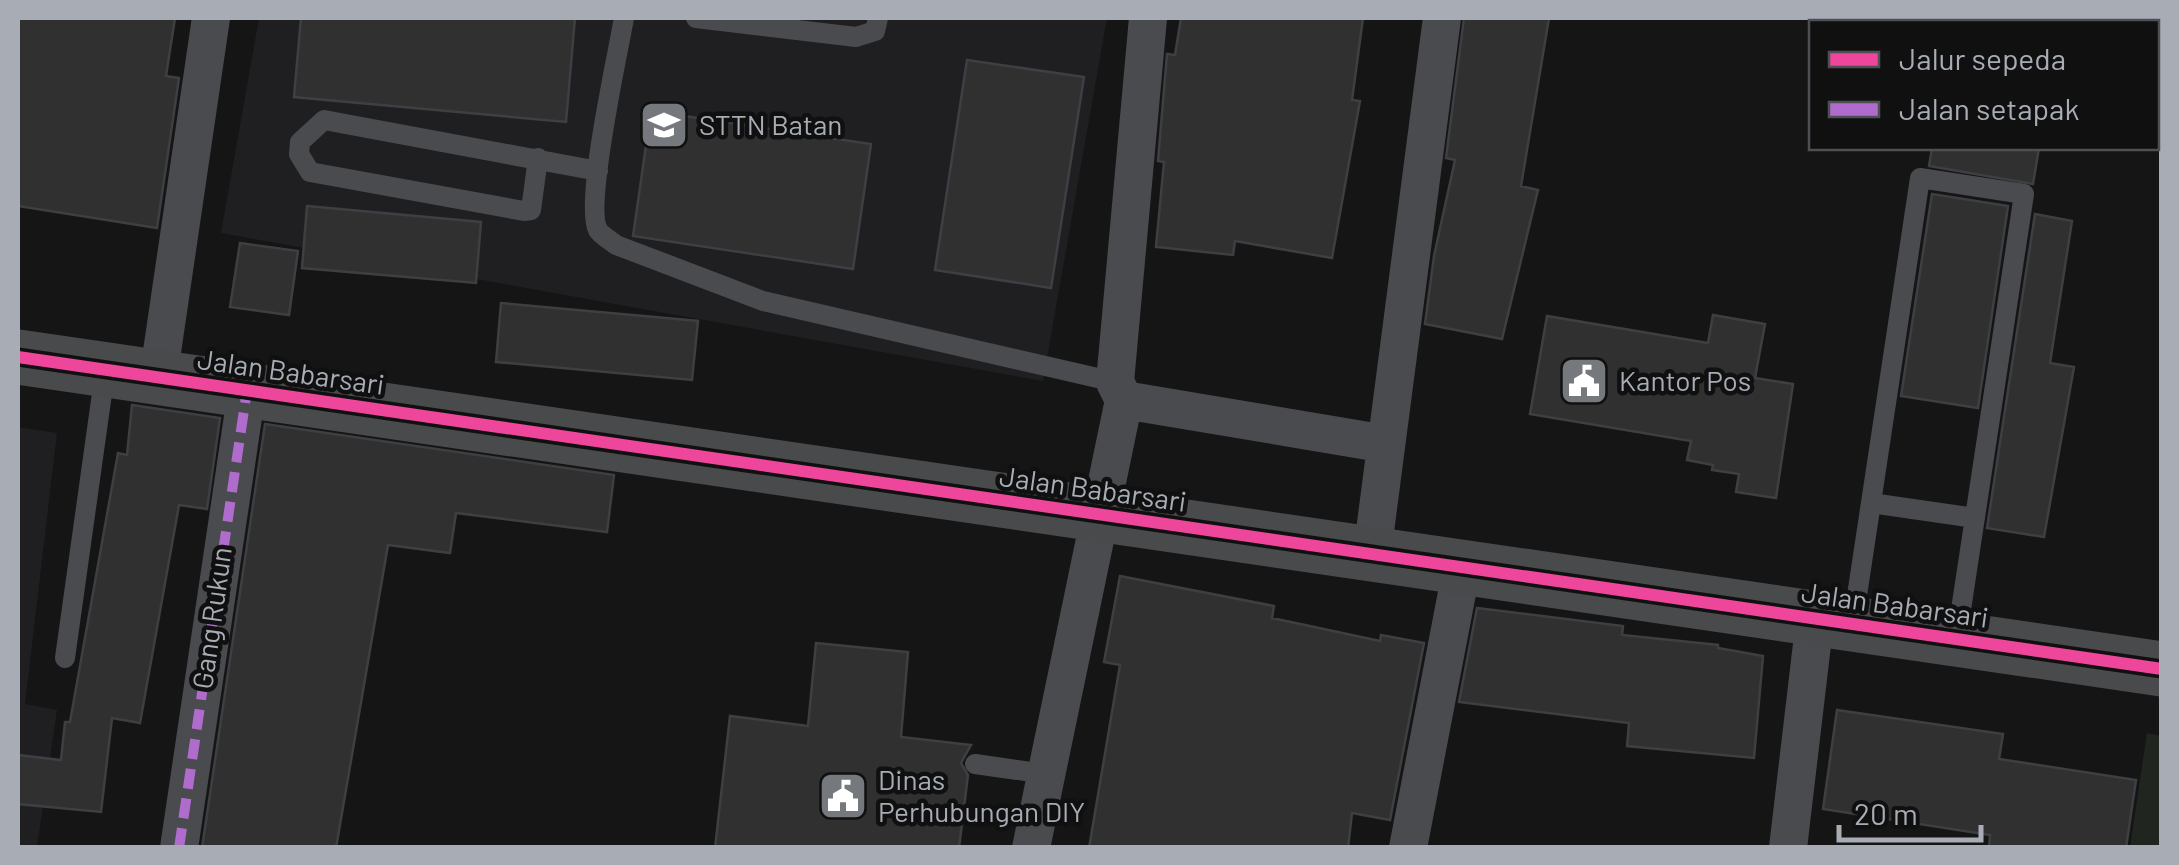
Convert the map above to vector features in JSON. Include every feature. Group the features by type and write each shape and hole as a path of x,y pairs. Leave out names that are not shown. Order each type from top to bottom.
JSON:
{"street":[{"path":"158,379 210,18"},
{"path":"1032,848 1101,516 1120,391 1147,18"},
{"path":"1372,554 1442,18"},
{"name":"Jalan Babarsari","path":"18,357 2162,669"},
{"name":"Gang Rukun","path":"179,848 247,390"},
{"path":"1120,391 1386,444"},
{"path":"1408,848 1462,568"},
{"path":"1788,848 1834,622"}],"lane":[{"path":"624,18 598,171 595,216 598,231 616,245 763,301 1120,391"},
{"path":"696,18 856,38 875,31 878,18"},
{"path":"538,158 532,210 524,211 310,172 299,154 300,142 324,120 538,158 598,171"},
{"path":"1834,622 1871,503 1920,178 2024,194 1956,639"},
{"path":"65,658 105,370"},
{"path":"1871,503 1974,518"},
{"path":"976,764 1046,774"}],"shaded area":[{"name":"STTN Batan","path":"259,18 1107,18 1043,381 221,233"},
{"path":"18,427 57,433 25,704 57,710 37,847 18,848"},
{"path":"2147,733 2161,736 2161,847 2130,847"}],"building":[{"path":"18,18 175,18 166,76 179,78 157,228 18,206"},
{"path":"301,18 575,18 566,122 294,97"},
{"path":"1181,18 1363,18 1352,100 1360,101 1332,258 1235,241 1233,255 1156,247 1164,162 1158,161 1167,54 1175,55"},
{"path":"1464,18 1549,18 1521,186 1538,190 1502,339 1425,324 1434,256 1455,160 1446,158"},
{"path":"967,60 1084,77 1051,288 935,270"},
{"path":"651,111 871,144 853,269 633,236"},
{"path":"1932,150 2039,150 2033,184 1929,166"},
{"path":"1932,194 2008,206 1978,408 1901,396"},
{"path":"307,206 481,222 476,283 302,268"},
{"path":"2035,214 2072,221 2050,363 2074,367 2044,537 1987,528"},
{"path":"240,243 298,251 289,315 230,307"},
{"path":"501,303 698,321 692,380 496,362"},
{"path":"1713,315 1765,324 1755,378 1793,384 1776,498 1736,492 1739,474 1712,470 1713,465 1687,460 1691,441 1530,414 1547,316 1708,343"},
{"path":"132,405 220,418 207,509 179,505 140,723 112,718 101,812 18,804 18,755 61,760 65,722 70,722 118,453 127,455"},
{"path":"265,424 614,475 607,532 456,513 450,553 388,545 336,848 202,848"},
{"path":"1120,576 1274,606 1272,618 1380,641 1381,635 1424,643 1390,820 1352,813 1348,848 1089,848 1120,665 1104,662"},
{"path":"1477,608 1623,626 1622,635 1718,645 1763,656 1754,758 1627,746 1629,723 1459,702"},
{"name":"Dinas Perhubungan DIY","path":"816,643 908,652 901,737 971,745 961,763 968,775 959,848 715,848 730,716 808,726"},
{"path":"1837,710 2003,734 1999,759 2136,780 2126,848 1989,848 1990,835 1823,809"}],"marked path":[{"path":"179,848 247,390"}],"cycle path":[{"path":"18,357 2162,669"}],"place":[{"name":"STTN Batan","path":"664,125"},
{"name":"Kantor Pos","path":"1584,381"},
{"name":"Dinas Perhubungan DIY","path":"843,796"}]}
